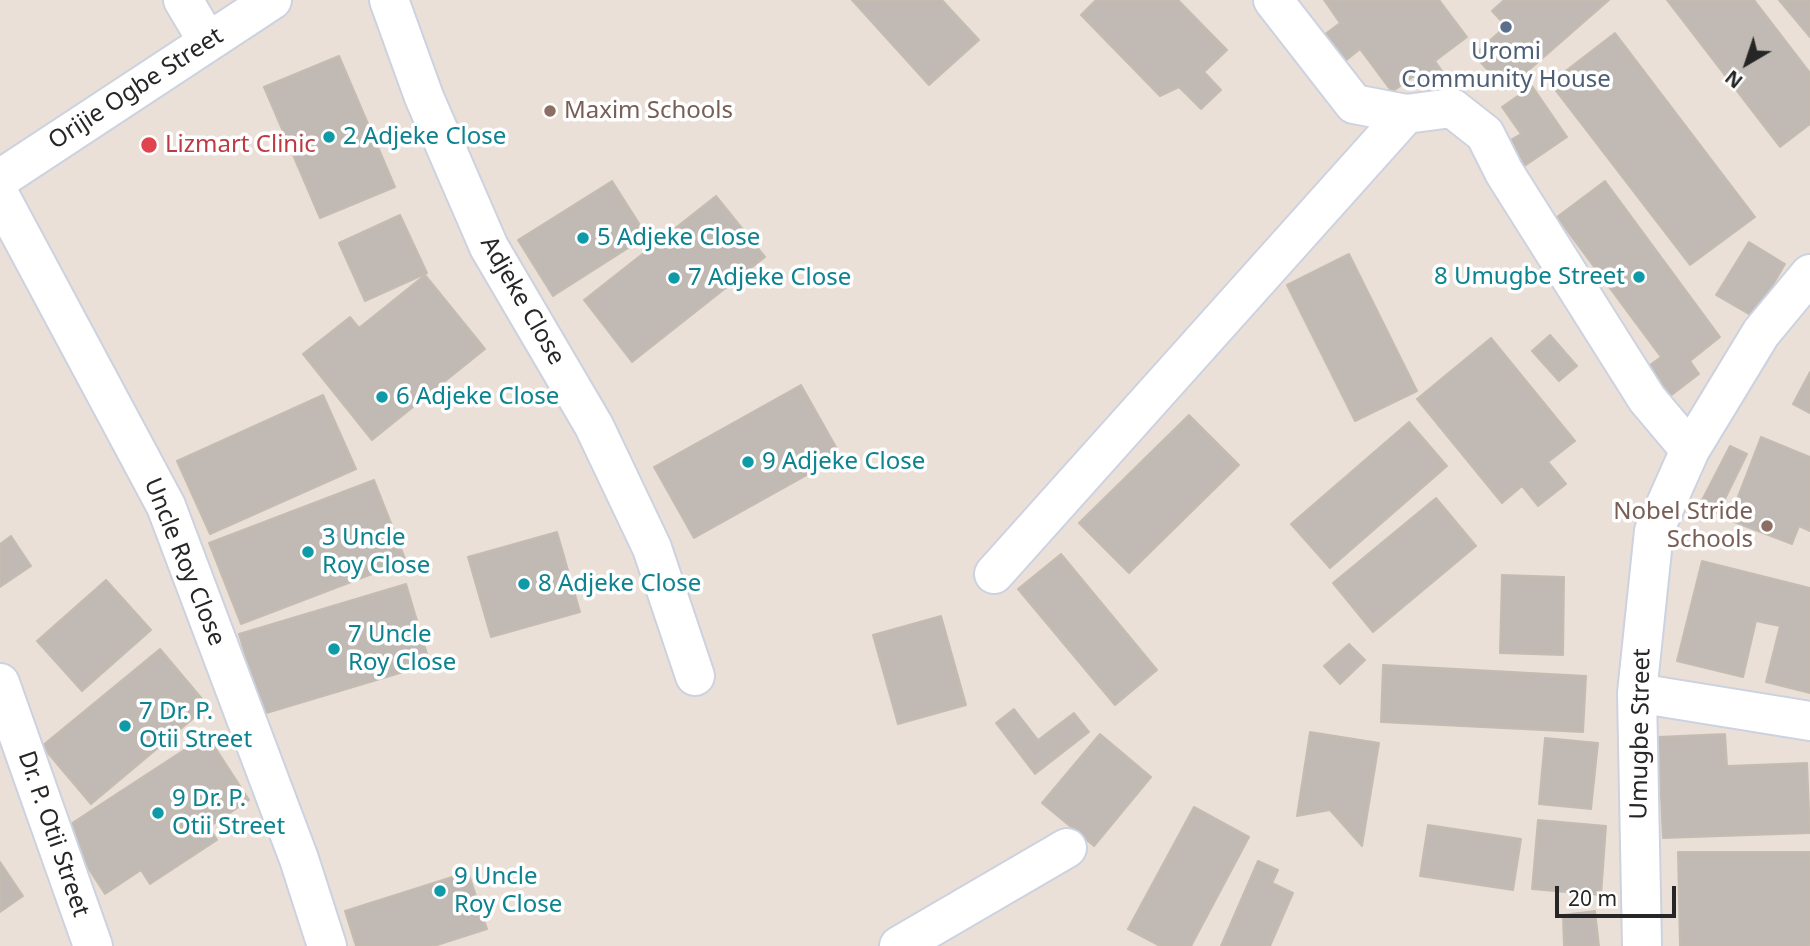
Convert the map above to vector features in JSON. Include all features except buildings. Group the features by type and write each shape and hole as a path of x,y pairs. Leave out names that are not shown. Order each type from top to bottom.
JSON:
{"street":[{"path":"183,0 208,42"},
{"name":"Orijie Ogbe Street","path":"0,179 272,0"},
{"name":"Adjeke Close","path":"389,0 424,97 489,247 594,426 652,548 695,676"},
{"path":"1273,0 1354,104 1405,114 1452,108 1485,134 1504,172 1647,399 1690,450"},
{"path":"994,573 1405,114"},
{"name":"Uncle Roy Close","path":"0,196 166,506 299,859 327,946"},
{"name":"Umugbe Street","path":"1642,946 1637,693 1654,531 1690,450 1760,333 1810,274"},
{"name":"Dr. P. Otii Street","path":"0,683 93,946"},
{"path":"1637,693 1810,721"},
{"path":"899,946 1067,848"}],"place":[{"name":"Uromi Community House","path":"1506,27"},
{"name":"Maxim Schools","path":"550,111"},
{"name":"2 Adjeke Close","path":"329,137"},
{"name":"Lizmart Clinic","path":"149,145"},
{"name":"5 Adjeke Close","path":"583,238"},
{"name":"8 Umugbe Street","path":"1639,277"},
{"name":"7 Adjeke Close","path":"674,278"},
{"name":"6 Adjeke Close","path":"382,397"},
{"name":"9 Adjeke Close","path":"748,462"},
{"name":"Nobel Stride Schools","path":"1767,526"},
{"name":"3 Uncle Roy Close","path":"308,552"},
{"name":"8 Adjeke Close","path":"524,584"},
{"name":"7 Uncle Roy Close","path":"334,649"},
{"name":"7 Dr. P. Otii Street","path":"125,726"},
{"name":"9 Dr. P. Otii Street","path":"158,813"},
{"name":"9 Uncle Roy Close","path":"440,891"}]}
